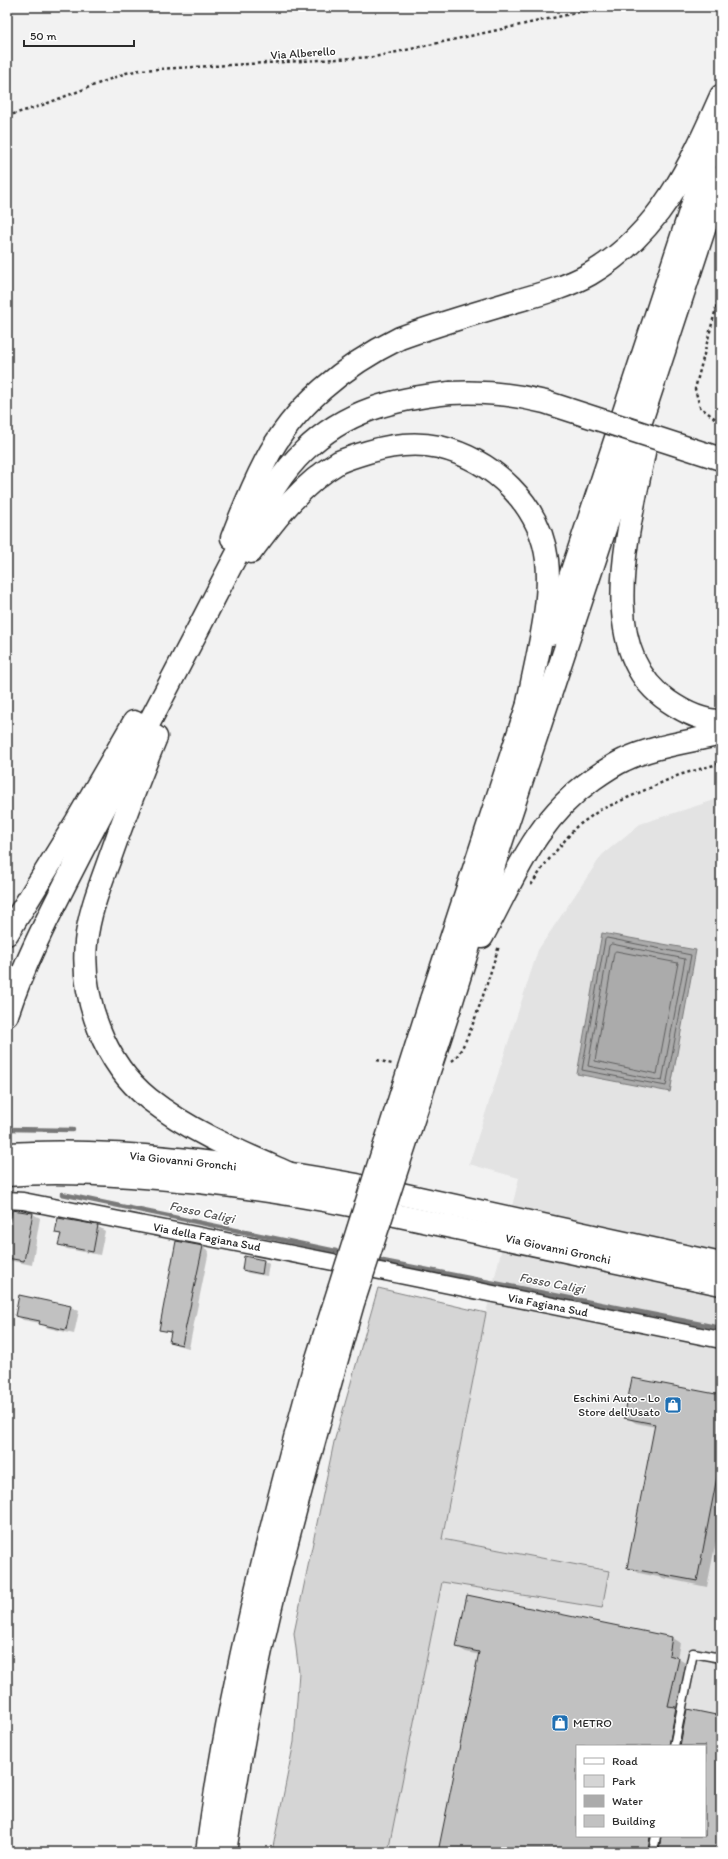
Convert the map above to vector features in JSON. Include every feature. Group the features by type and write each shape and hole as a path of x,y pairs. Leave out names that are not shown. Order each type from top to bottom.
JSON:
{"main road":[{"path":"212,604 225,556 248,498 269,456 284,431 302,408 346,370 382,347 400,338 552,290 590,274 611,259 639,234 670,196 694,157 721,96"},
{"path":"721,118 638,420 655,379 721,178"},
{"path":"7,1015 15,991 38,938 176,670 212,604 236,554 270,493 284,473 305,450 343,420 364,411 414,397 478,392 514,395 539,400 721,459"},
{"path":"207,1852 230,1707 270,1526 324,1371 440,1003 528,704 632,443"},
{"path":"632,443 631,518 624,569 623,613 631,653 638,667 662,697 684,712 705,719 721,721"},
{"path":"458,980 632,443"},
{"path":"212,604 285,508 301,490 319,476 340,462 380,448 399,445 438,447 476,462 508,483 533,517 542,538 547,560 548,580 543,623 528,704"},
{"path":"7,934 76,822 132,724 176,670"},
{"path":"176,670 157,736 140,775 93,909 88,929 85,954 86,976 90,998 97,1022 107,1046 119,1066 145,1095 177,1119 209,1138 288,1173"},
{"path":"440,1003 458,980 528,850 549,819 569,799 590,782 624,759 650,751 721,734"},
{"name":"Via Giovanni Gronchi","path":"7,1154 81,1152 164,1158 288,1173 357,1185"},
{"name":"Via Giovanni Gronchi","path":"7,1175 66,1172 182,1180 226,1184 350,1205"},
{"name":"Via Giovanni Gronchi","path":"721,1264 398,1204 721,1284"},
{"path":"225,1852 241,1750 267,1620 301,1485 324,1371"}],"street":[{"name":"Via della Fagiana Sud","path":"7,1200 24,1201 333,1262"},
{"name":"Via Fagiana Sud","path":"375,1270 721,1340"}],"lane":[{"path":"674,1745 693,1653 721,1658"},
{"path":"652,1852 656,1837"}],"path":[{"name":"Via Alberello","path":"7,116 40,106 126,73 140,70 374,57 418,49 603,7"},
{"path":"721,289 695,389 700,407 721,423"},
{"path":"529,888 546,863 576,827 600,810 679,774 721,763"},
{"path":"448,1064 456,1059 467,1040 500,944"},
{"path":"377,1060 390,1064 398,1064"}],"shaded area":[{"path":"721,798 721,1852 388,1852 442,1582 602,1608 608,1571 442,1539 486,1313 519,1178 469,1164 538,950 602,855 640,824"}],"green space":[{"path":"378,1288 486,1313 442,1539 609,1571 602,1608 442,1582 388,1852 272,1852 294,1742 299,1672 294,1633 334,1442"}],"water":[{"path":"602,933 696,950 670,1092 577,1074"}],"building":[{"path":"12,1210 33,1213 24,1261 7,1258 7,1235"},
{"path":"58,1218 98,1225 93,1252 58,1245 61,1234 55,1233"},
{"path":"176,1241 203,1246 182,1345 169,1342 171,1332 159,1330"},
{"path":"244,1256 264,1260 262,1274 242,1270"},
{"path":"19,1295 71,1306 66,1330 39,1324 40,1321 15,1316"},
{"path":"632,1378 721,1395 721,1456 697,1581 627,1568 655,1424 624,1418"},
{"name":"METRO","path":"467,1595 672,1637 669,1655 679,1658 668,1706 676,1707 669,1745 576,1745 576,1837 650,1837 648,1852 438,1852 479,1652 456,1647"},
{"path":"687,1709 721,1716 721,1852 659,1852 661,1837 706,1837 706,1745 680,1745"}],"waterway":[{"name":"Fosso Caligi","path":"7,1129 73,1130"},
{"name":"Fosso Caligi","path":"62,1194 336,1251"},
{"name":"Fosso Caligi","path":"378,1260 721,1328"}],"place":[{"name":"Eschini Auto - Lo Store dell'Usato","path":"673,1405"},
{"name":"METRO","path":"560,1723"}]}
